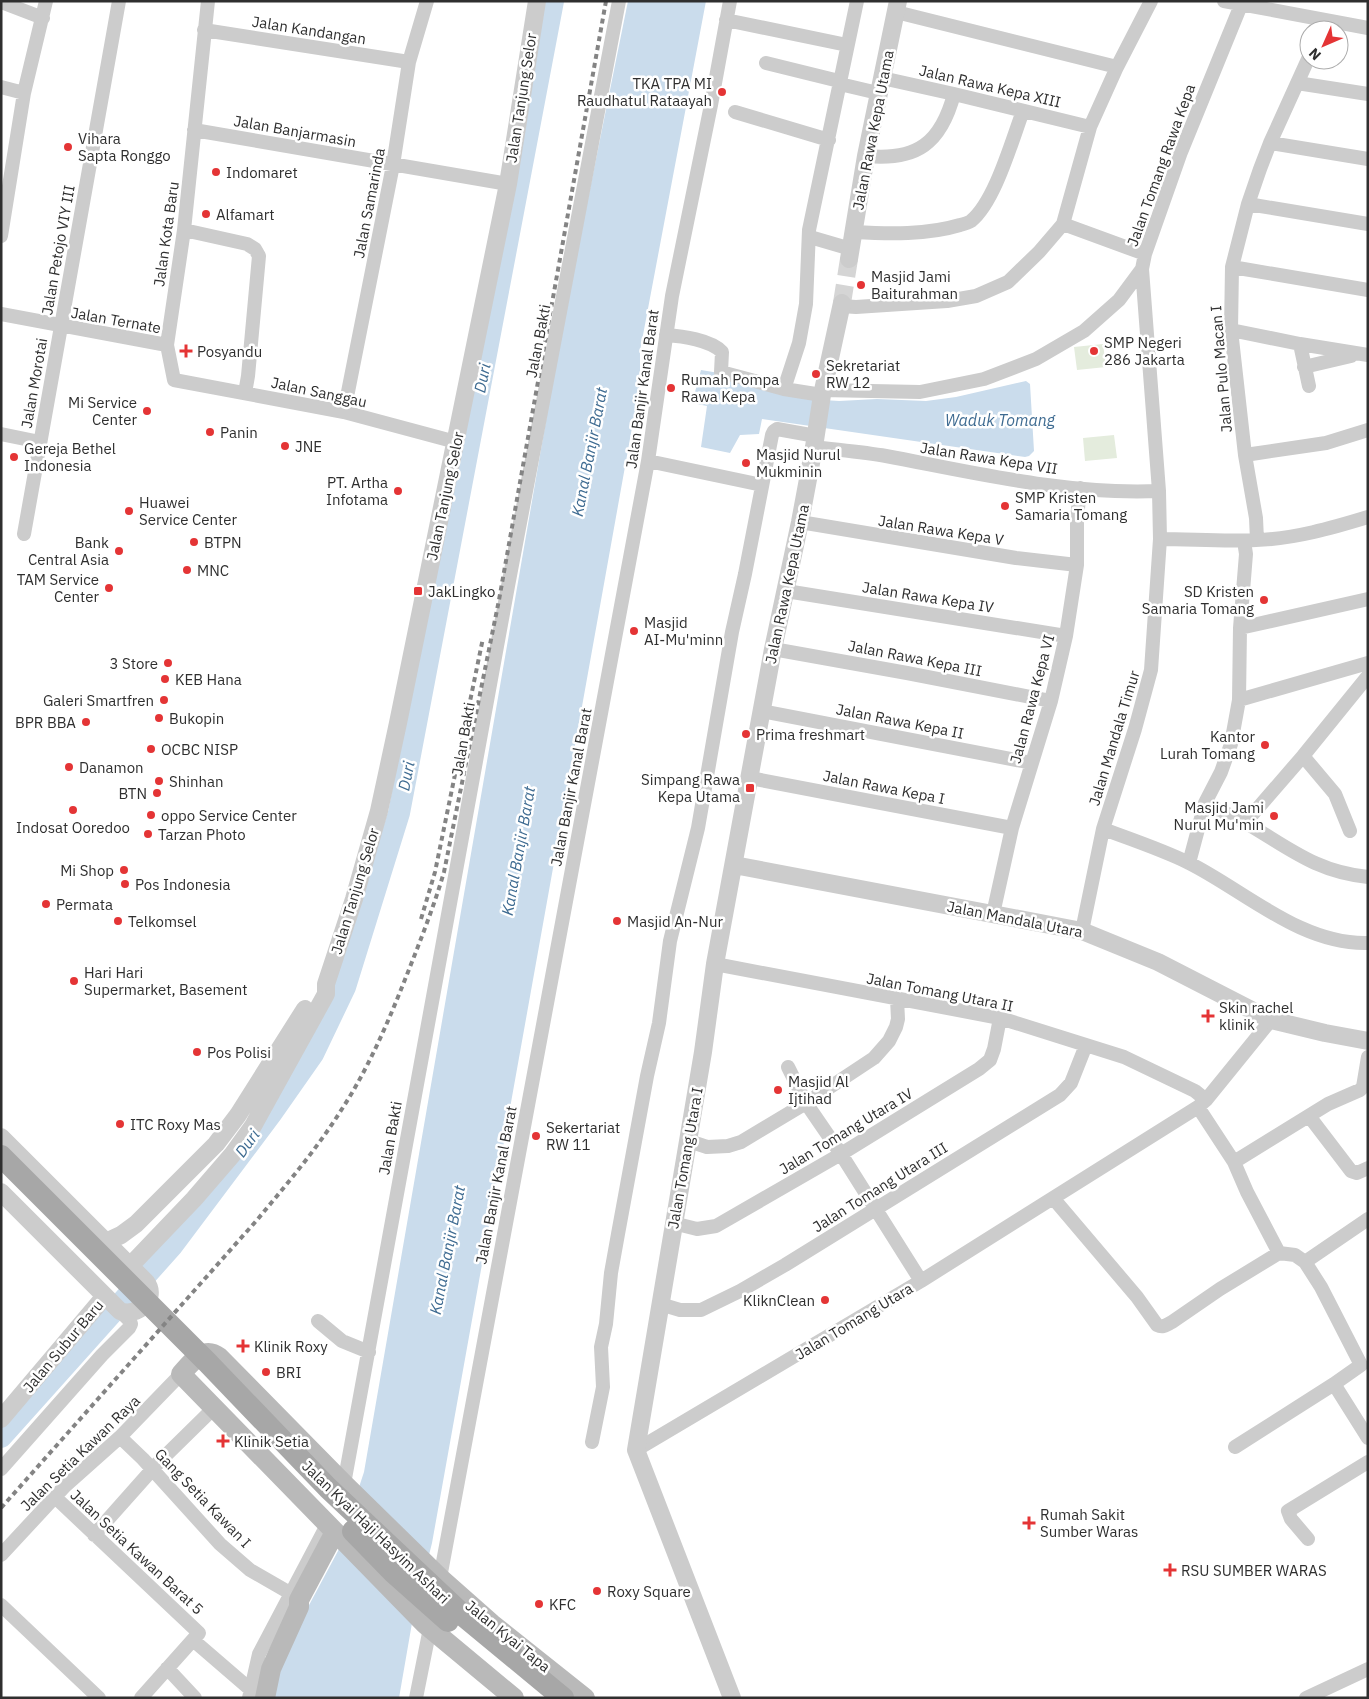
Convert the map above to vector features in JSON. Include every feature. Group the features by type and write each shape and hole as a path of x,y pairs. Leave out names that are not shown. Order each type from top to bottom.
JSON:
{"main road":[{"name":"Jalan Kyai Haji Hasyim Ashari","path":"1,1156 187,1342 328,1488 466,1617 563,1698"},
{"name":"Jalan Kyai Haji Hasyim Ashari","path":"1,1172 394,1573 457,1629 541,1698"},
{"name":"Jalan Kyai Haji Hasyim Ashari","path":"427,1626 181,1374 202,1354 211,1352 224,1361 345,1485 437,1575"},
{"path":"216,1410 234,1410 239,1406 244,1400 246,1393 245,1384"},
{"path":"235,1430 234,1420 236,1413 241,1407 254,1401 262,1401"},
{"path":"255,1695 270,1670 295,1600 303,1602 335,1532"},
{"name":"Jalan Kyai Tapa","path":"437,1575 492,1624 585,1698"},
{"path":"427,1626 514,1698"}],"street":[{"path":"1,236 24,93 46,1"},
{"name":"Jalan Petojo VIY III","path":"61,326 119,1"},
{"name":"Jalan Kota Baru","path":"174,380 167,346 184,230 208,1"},
{"name":"Jalan Samarinda","path":"344,412 393,165 409,62 427,1"},
{"name":"Jalan Tanjung Selor","path":"137,1273 189,1204 232,1155 254,1126 326,994 326,984 354,899 379,811 508,184 537,1"},
{"name":"Jalan Bakti","path":"345,1485 506,595 619,1"},
{"name":"Jalan Banjir Kanal Barat","path":"437,1575 648,461 676,273 712,105 730,1"},
{"path":"784,388 799,343 806,304 809,230 857,1"},
{"path":"841,304 856,307 947,301 976,296 1008,282 1039,252 1063,224 1090,127 1116,67 1151,1"},
{"path":"1224,1 1302,20"},
{"path":"1,2 42,18"},
{"name":"Jalan Tomang Rawa Kepa","path":"1159,491 1142,269 1145,254 1181,152 1241,5"},
{"path":"897,6 1116,67"},
{"name":"Jalan Rawa Kepa Utama","path":"851,247 866,156 897,6"},
{"path":"726,20 847,45"},
{"path":"1349,27 1368,28"},
{"name":"Jalan Kandangan","path":"204,30 409,62"},
{"name":"Jalan Rawa Kepa XIII","path":"766,63 841,83 954,94 1090,127"},
{"name":"Jalan Pulo Macan I","path":"1188,863 1205,803 1221,772 1230,744 1239,700 1240,628 1246,554 1256,517 1245,455 1231,330 1232,267 1248,204 1270,143 1304,70"},
{"path":"1298,83 1368,94"},
{"path":"1,87 24,93"},
{"path":"866,156 895,156 917,151 937,133 949,112 954,94"},
{"path":"810,237 851,247 945,229 970,222 995,188 1023,111"},
{"path":"735,112 829,140"},
{"name":"Jalan Banjarmasin","path":"194,130 508,184"},
{"path":"1270,143 1368,158"},
{"path":"1248,204 1368,224"},
{"path":"1063,224 1145,254"},
{"path":"184,230 247,244 255,249 259,256 245,393"},
{"path":"1232,267 1368,290"},
{"path":"666,335 683,336 717,347 722,352 721,372 784,388 822,394 920,392 984,379 1036,359 1084,331 1118,300 1142,269"},
{"name":"Jalan Rawa Kepa Utama","path":"734,866 773,649 800,522 816,438 822,394 841,304"},
{"name":"Jalan Ternate","path":"1,314 167,346"},
{"name":"Jalan Morotai","path":"24,534 61,326"},
{"path":"1231,330 1363,354"},
{"path":"1300,344 1309,386"},
{"path":"1304,367 1363,354"},
{"name":"Jalan Sanggau","path":"174,380 344,412 456,442"},
{"name":"Jalan Rawa Kepa VII","path":"762,485 774,431 778,429 885,456 986,476 1080,488 1159,491"},
{"path":"1245,455 1326,443 1368,430"},
{"path":"1,434 35,441"},
{"path":"592,1442 603,1387 601,1347 606,1324 610,1281 647,1076 659,1023 670,941 698,828 732,632 762,485 648,461"},
{"name":"Jalan Rawa Kepa VI","path":"993,914 1012,828 1051,701 1066,636 1077,565 1077,519 1080,488"},
{"name":"Jalan Mandala Timur","path":"1082,931 1103,829 1135,729 1151,670 1160,539 1159,491"},
{"path":"1160,539 1250,541 1306,534 1368,517"},
{"name":"Jalan Rawa Kepa V","path":"800,522 1016,558 1077,565"},
{"name":"Jalan Rawa Kepa IV","path":"786,591 1066,636"},
{"path":"1240,628 1368,599"},
{"name":"Jalan Rawa Kepa III","path":"773,649 1051,701"},
{"path":"1239,700 1367,669"},
{"path":"1245,823 1303,756 1367,669"},
{"name":"Jalan Rawa Kepa II","path":"762,712 1032,763"},
{"path":"1303,756 1336,794 1350,831"},
{"name":"Jalan Rawa Kepa I","path":"750,778 1012,828"},
{"path":"1205,803 1245,823 1299,856 1327,869 1368,877"},
{"path":"1103,829 1188,863 1264,909 1310,932 1352,944 1368,943"},
{"name":"Jalan Mandala Utara","path":"734,866 1082,931 1158,962 1271,1020 1368,1041"},
{"name":"Jalan Tomang Utara I","path":"636,1450 673,1223 689,1140 716,964 734,866"},
{"name":"Jalan Tomang Utara II","path":"716,964 897,1000 1000,1018 1124,1057 1195,1091 1202,1103"},
{"name":"Jalan Tanjung Selor","path":"101,1237 121,1235 136,1224 216,1144 238,1115 310,1002 319,989 326,984"},
{"path":"689,1140 707,1147 728,1146 741,1142 806,1103 874,1058 890,1041 898,1019 897,1000"},
{"name":"Jalan Tomang Utara IV","path":"673,1223 698,1229 716,1226 841,1154 979,1069 990,1060 1000,1018"},
{"name":"Jalan Tomang Utara","path":"636,1450 922,1281 1202,1103 1271,1020"},
{"name":"Jalan Tomang Utara III","path":"660,1304 680,1310 701,1310 740,1292 1060,1095 1071,1083 1086,1045"},
{"path":"1234,1162 1328,1104 1360,1090 1363,1087 1368,1057"},
{"path":"788,1068 806,1103 922,1281"},
{"path":"1202,1103 1234,1162 1246,1192 1279,1253"},
{"path":"1309,1116 1351,1171 1357,1173 1368,1168"},
{"path":"1,1137 137,1273 150,1291 146,1304 133,1313 128,1313 112,1303"},
{"path":"20,1211 32,1219 39,1220 45,1219 55,1209 57,1202 55,1195 42,1179"},
{"path":"1,1192 130,1321 130,1326 1,1469"},
{"path":"1053,1198 1137,1297 1156,1324 1164,1327 1220,1289 1279,1253 1295,1255 1305,1262 1364,1364 1235,1447"},
{"path":"1305,1262 1368,1219"},
{"path":"70,1259 65,1248 74,1232 80,1228 87,1228 101,1237"},
{"name":"Jalan Subur Baru","path":"1,1419 112,1303"},
{"path":"318,1321 342,1341 369,1352"},
{"name":"Jalan Setia Kawan Raya","path":"1,1555 65,1486 120,1437 181,1374"},
{"path":"1334,1384 1368,1438"},
{"path":"94,1535 152,1469 216,1410"},
{"name":"Gang Setia Kawan I","path":"120,1437 152,1469 220,1544 250,1570 295,1600"},
{"path":"636,1450 732,1698"},
{"path":"1308,1539 1291,1520 1288,1511 1368,1462"},
{"name":"Jalan Setia Kawan Barat 5","path":"55,1497 199,1634 141,1698"},
{"path":"1,1604 100,1698"},
{"path":"416,1698 427,1626"},
{"path":"193,1640 255,1695"},
{"path":"167,1668 195,1698"},
{"path":"1306,1698 1367,1672"}],"green space":[{"path":"1103,344 1106,367 1077,370 1074,347"},
{"path":"1114,435 1117,458 1085,461 1083,438"}],"water":[{"name":"Kanal Banjir Barat","path":"628,1 706,1 640,351 640,383 432,1543 412,1623 399,1698 270,1698 278,1663 338,1551 364,1472 563,322"},
{"name":"Waduk Tomang","path":"701,370 719,373 807,399 839,401 877,399 926,401 956,397 1026,381 1030,384 1034,451 1025,457 762,419 759,434 740,435 730,453 701,447 707,406 692,403"}],"waterway":[{"name":"Duri","path":"1,1437 172,1246 271,1114 313,1054 345,987 399,813 553,1"}],"tunnel":[{"path":"842,303 849,259"}],"railway":[{"path":"1,1508 257,1220 311,1154 331,1126 360,1078 378,1044 401,990 444,872 499,600 606,1"},
{"path":"421,919 435,872 483,638"}],"place":[{"name":"TKA TPA MI Raudhatul Rataayah","path":"722,92"},
{"name":"Vihara Sapta Ronggo","path":"68,147"},
{"name":"Indomaret","path":"216,172"},
{"name":"Alfamart","path":"206,214"},
{"name":"Masjid Jami Baiturahman","path":"861,285"},
{"name":"Posyandu","path":"186,351"},
{"name":"SMP Negeri 286 Jakarta","path":"1094,351"},
{"name":"Sekretariat RW 12","path":"816,374"},
{"name":"Rumah Pompa Rawa Kepa","path":"671,388"},
{"name":"Mi Service Center","path":"147,411"},
{"name":"Panin","path":"210,432"},
{"name":"JNE","path":"285,446"},
{"name":"Gereja Bethel Indonesia","path":"14,457"},
{"name":"Masjid Nurul Mukminin","path":"746,463"},
{"name":"PT. Artha Infotama","path":"398,491"},
{"name":"SMP Kristen Samaria Tomang","path":"1005,506"},
{"name":"Huawei Service Center","path":"129,511"},
{"name":"BTPN","path":"194,542"},
{"name":"Bank Central Asia","path":"119,551"},
{"name":"MNC","path":"187,570"},
{"name":"TAM Service Center","path":"109,588"},
{"name":"JakLingko","path":"418,591"},
{"name":"SD Kristen Samaria Tomang","path":"1264,600"},
{"name":"Masjid AI-Mu'minn","path":"634,631"},
{"name":"3 Store","path":"168,663"},
{"name":"KEB Hana","path":"165,679"},
{"name":"Galeri Smartfren","path":"164,700"},
{"name":"Bukopin","path":"159,718"},
{"name":"BPR BBA","path":"86,722"},
{"name":"Prima freshmart","path":"746,734"},
{"name":"Kantor Lurah Tomang","path":"1265,745"},
{"name":"OCBC NISP","path":"151,749"},
{"name":"Danamon","path":"69,767"},
{"name":"Shinhan","path":"159,781"},
{"name":"Simpang Rawa Kepa Utama","path":"750,788"},
{"name":"BTN","path":"157,793"},
{"name":"Indosat Ooredoo","path":"73,810"},
{"name":"oppo Service Center","path":"151,815"},
{"name":"Masjid Jami Nurul Mu'min","path":"1274,816"},
{"name":"Tarzan Photo","path":"148,834"},
{"name":"Mi Shop","path":"124,870"},
{"name":"Pos Indonesia","path":"125,884"},
{"name":"Permata","path":"46,904"},
{"name":"Telkomsel","path":"118,921"},
{"name":"Masjid An-Nur","path":"617,921"},
{"name":"Hari Hari Supermarket, Basement","path":"74,981"},
{"name":"Skin rachel klinik","path":"1208,1016"},
{"name":"Pos Polisi","path":"197,1052"},
{"name":"Masjid Al Ijtihad","path":"778,1090"},
{"name":"ITC Roxy Mas","path":"120,1124"},
{"name":"Sekertariat RW 11","path":"536,1136"},
{"name":"KliknClean","path":"825,1300"},
{"name":"Klinik Roxy","path":"243,1346"},
{"name":"BRI","path":"266,1372"},
{"name":"Klinik Setia","path":"223,1441"},
{"name":"Rumah Sakit Sumber Waras","path":"1029,1523"},
{"name":"RSU SUMBER WARAS","path":"1170,1570"},
{"name":"Roxy Square","path":"597,1591"},
{"name":"KFC","path":"539,1604"}]}
